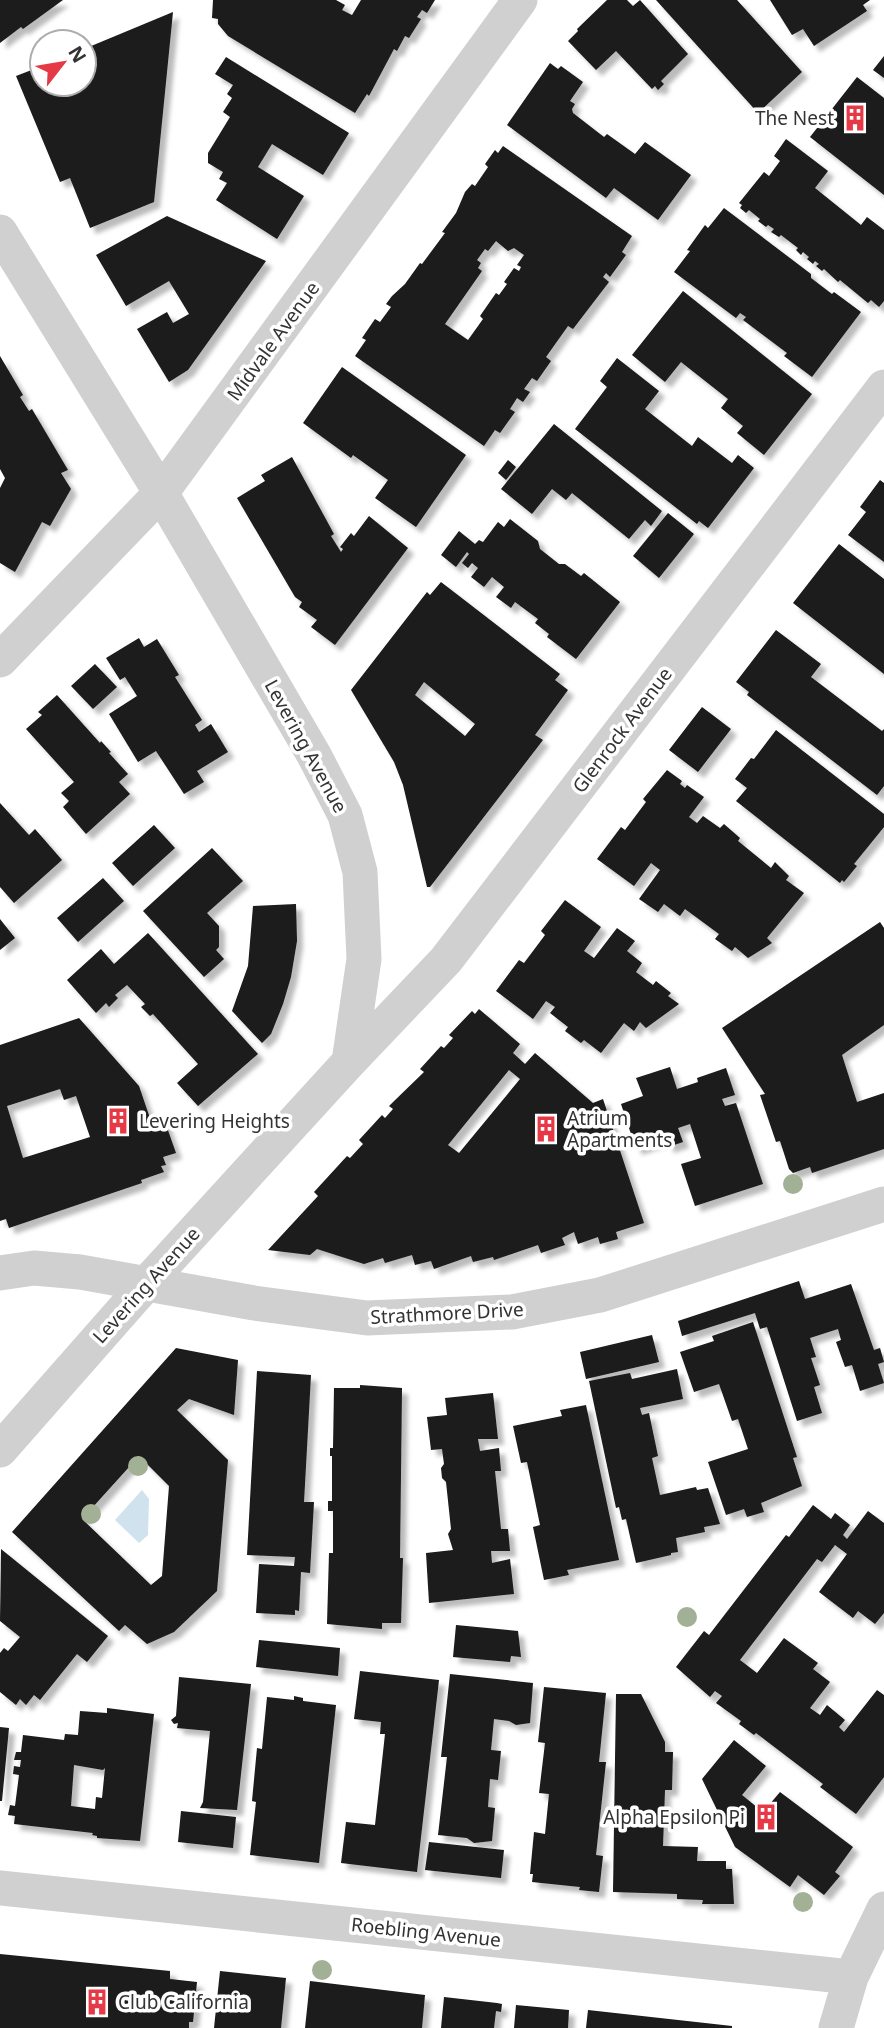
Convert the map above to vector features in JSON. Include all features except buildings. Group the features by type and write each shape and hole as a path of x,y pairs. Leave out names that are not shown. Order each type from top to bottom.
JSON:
{"street":[{"name":"Midvale Avenue","path":"0,660 162,494 520,0"},
{"name":"Levering Avenue","path":"0,232 162,494 314,755 345,815 360,872 364,959 349,1062 147,1283 0,1450"},
{"name":"Glenrock Avenue","path":"349,1062 446,960 884,387"},
{"name":"Strathmore Drive","path":"0,1273 34,1268 80,1272 254,1303 367,1318 512,1312 600,1294 884,1204"},
{"name":"Roebling Avenue","path":"0,1888 852,1977"},
{"path":"836,2028 852,1977 884,1909"}],"water":[{"path":"142,1490 149,1499 148,1535 139,1543 115,1520"}],"place":[{"name":"The Nest","path":"855,118"},
{"name":"Levering Heights","path":"118,1121"},
{"name":"Atrium Apartments","path":"546,1129"},
{"name":"Alpha Epsilon Pi","path":"766,1817"},
{"name":"Club California","path":"97,2002"}]}
